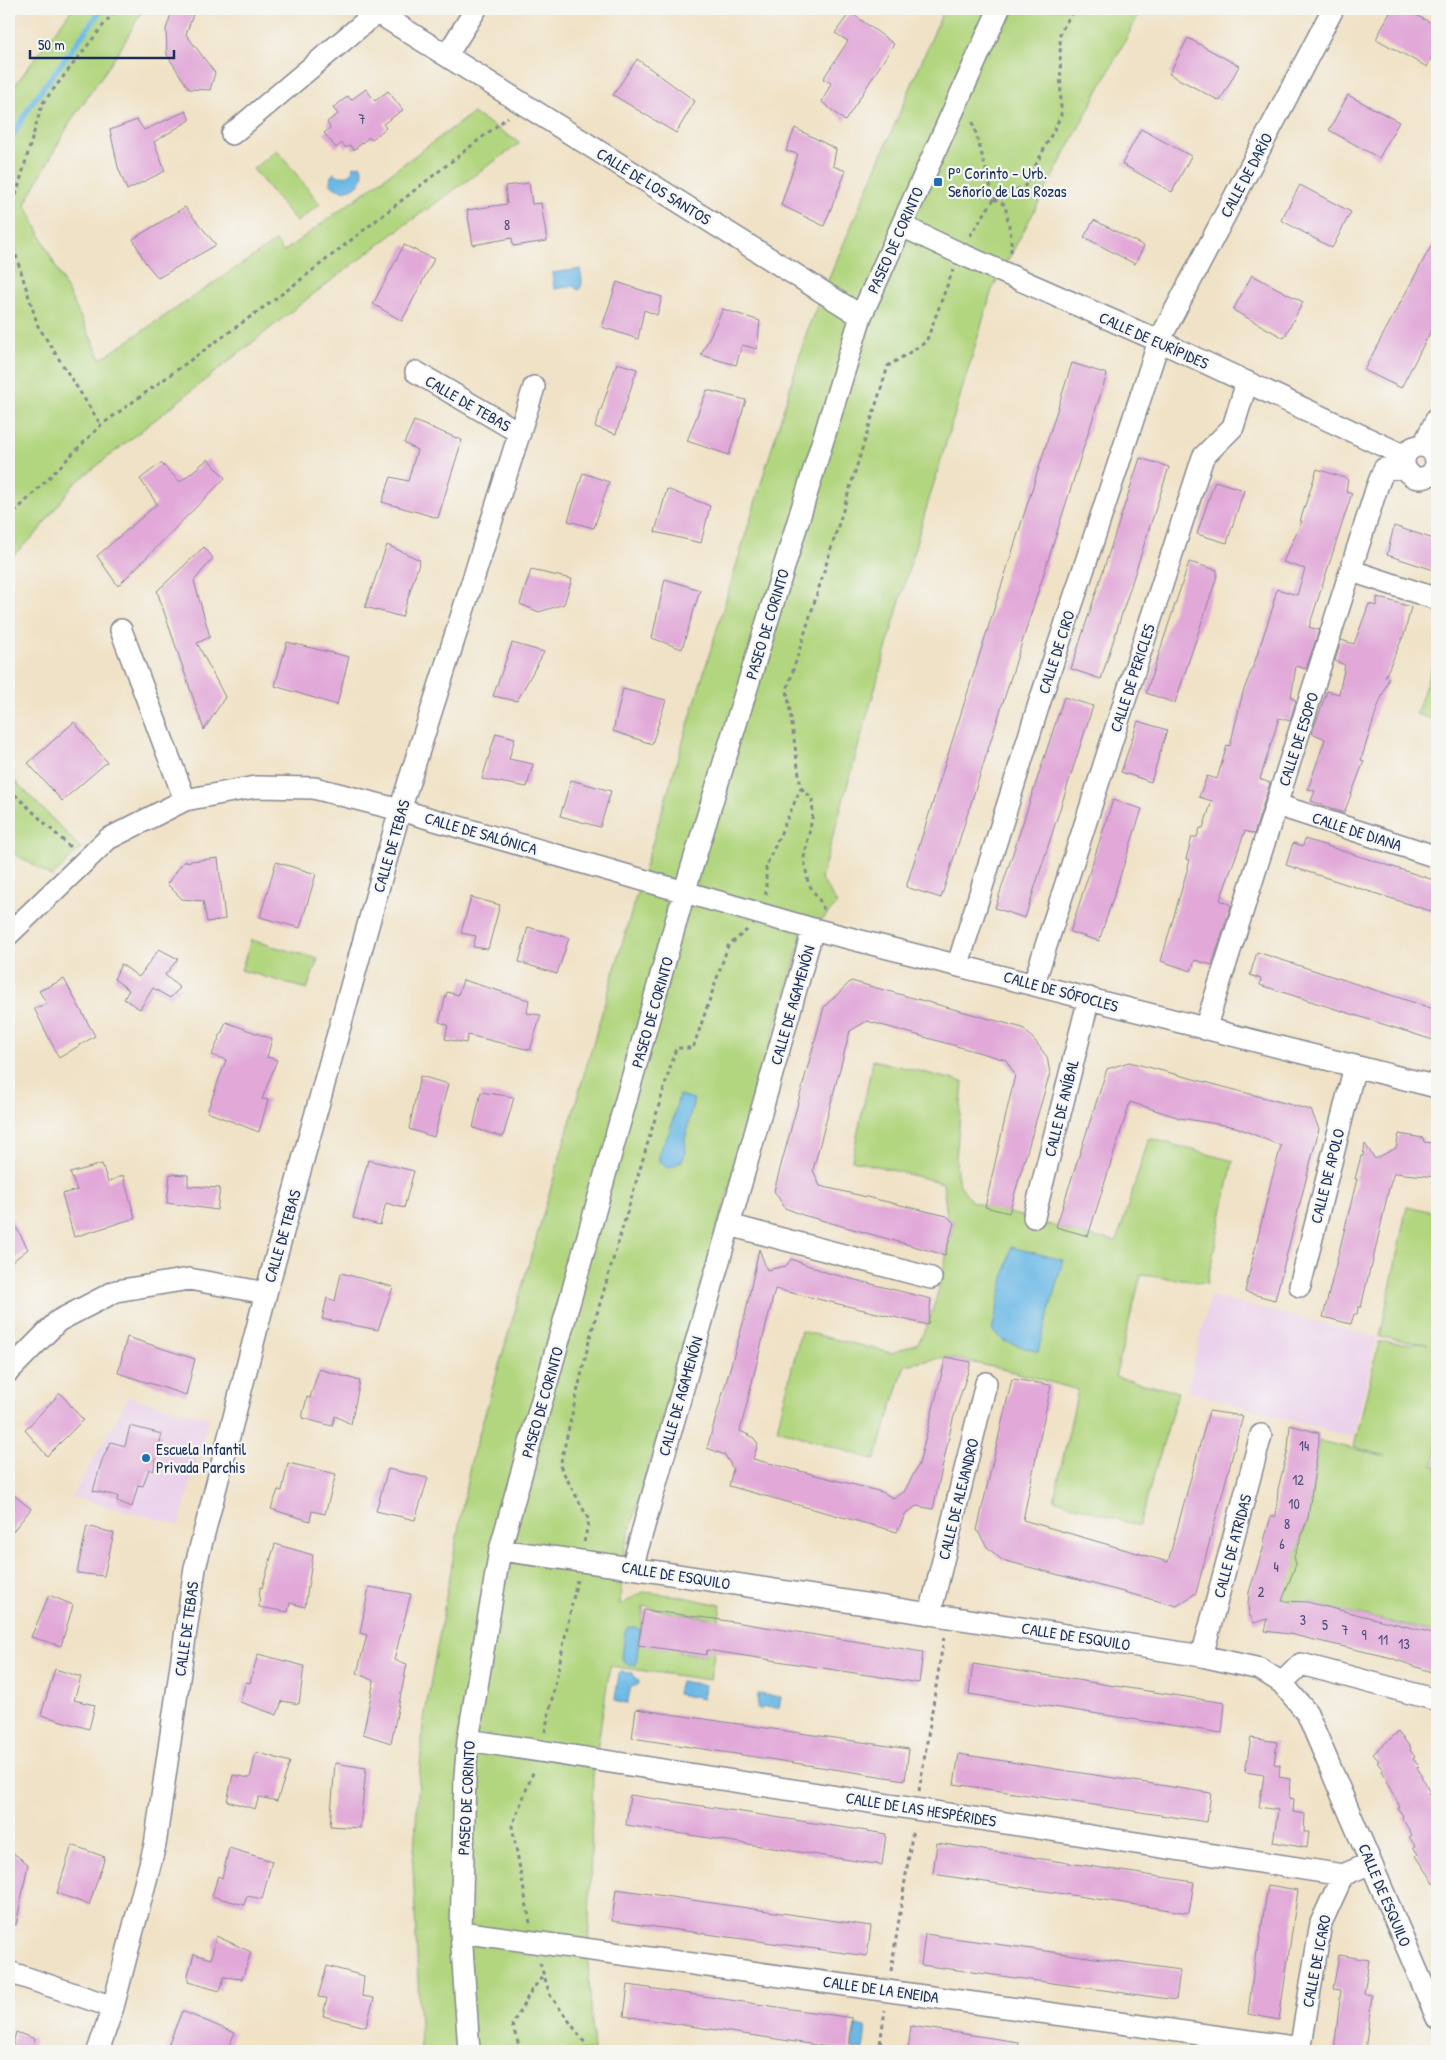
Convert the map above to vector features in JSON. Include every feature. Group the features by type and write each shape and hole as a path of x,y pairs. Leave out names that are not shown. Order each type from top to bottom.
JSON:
{"street":[{"path":"447,55 476,9"},
{"name":"PASEO DE CORINTO","path":"468,2051 461,1932 468,1740 500,1550 684,892 861,316 999,9"},
{"name":"CALLE DE DARÍO","path":"1159,341 1334,9"},
{"name":"CALLE DE LOS SANTOS","path":"232,134 375,10 861,316"},
{"name":"CALLE DE EURÍPIDES","path":"902,226 1247,382 1405,462"},
{"name":"CALLE DE CIRO","path":"958,964 1042,694 1159,341"},
{"name":"CALLE DE TEBAS","path":"416,372 520,433"},
{"name":"CALLE DE PERICLES","path":"1034,983 1203,457 1233,426 1247,382"},
{"name":"CALLE DE TEBAS","path":"98,2051 113,2007 155,1845 195,1568 266,1293 400,810 534,387"},
{"path":"1423,446 1437,418"},
{"path":"1423,446 1430,449 1436,462 1434,470 1429,475 1423,478 1415,478 1409,474 1405,462 1412,448 1423,446"},
{"name":"CALLE DE ESOPO","path":"1205,1029 1352,571 1377,487 1384,469 1405,462"},
{"path":"1352,571 1437,598"},
{"path":"121,630 186,800"},
{"name":"CALLE DE SALÓNICA","path":"9,934 108,839 186,800 255,787 314,788 400,810 684,892"},
{"name":"CALLE DE DIANA","path":"1277,805 1437,857"},
{"name":"CALLE DE SÓFOCLES","path":"684,892 817,929 1437,1087"},
{"name":"CALLE DE AGAMENÓN","path":"632,1568 729,1225 817,929"},
{"name":"CALLE DE ANÍBAL","path":"1034,1217 1089,998"},
{"name":"CALLE DE APOLO","path":"1300,1286 1354,1066"},
{"path":"729,1225 931,1278"},
{"path":"9,1370 58,1321 116,1291 189,1279 266,1293"},
{"name":"CALLE DE ALEJANDRO","path":"939,1615 986,1384"},
{"name":"CALLE DE ATRIDAS","path":"1202,1656 1261,1435"},
{"name":"CALLE DE ESQUILO","path":"500,1550 632,1568 1202,1656 1260,1669 1282,1683 1307,1713 1437,2018"},
{"path":"1282,1683 1301,1664 1437,1700"},
{"name":"CALLE DE LAS HESPÉRIDES","path":"468,1740 1344,1875"},
{"path":"1344,1875 1372,1863"},
{"name":"CALLE DE ICARO","path":"1300,2050 1321,1923 1325,1911 1344,1875"},
{"name":"CALLE DE LA ENEIDA","path":"461,1932 888,1990 1300,2050"},
{"path":"9,1972 113,2007"}],"path":[{"path":"101,425 38,326 10,242 14,202 42,104 116,9"},
{"path":"586,2051 585,2043 550,1995 533,1942 512,1826 541,1751 588,1520 560,1466 590,1337 676,1048 693,1048 728,946 765,914 766,866 801,788 787,690 888,366 926,342 959,253 994,199 1025,186 1061,116 1060,33 1074,9"},
{"path":"9,518 101,425 290,288 525,104"},
{"path":"956,104 971,114 994,199 1005,205 1009,219 1011,258 1004,273"},
{"path":"801,788 812,798 813,814 804,858 808,882 820,902 825,915 817,929"},
{"path":"9,789 85,861"},
{"path":"879,2051 916,1808 939,1615"},
{"path":"522,2051 512,2025 531,1991 544,1975"}],"shaded area":[{"path":"1210,1296 1377,1337 1353,1438 1187,1391"},
{"name":"Escuela Infantil Privada Parchis","path":"129,1397 209,1418 179,1525 72,1497"}],"green space":[{"path":"72,9 143,9 120,50 70,122 25,204 101,359 276,241 283,252 473,113 520,143 402,227 307,299 74,484 36,534 9,559 9,93"},
{"path":"944,9 1142,9 992,290 924,516 821,878 837,904 800,943 623,1554 620,1605 643,1592 678,1596 721,1605 710,1680 610,1666 593,1775 588,1964 594,2051 421,2051 413,1865 423,1725 470,1465 632,910 809,325","holes":["643,1606 676,1614 711,1618 706,1655 679,1652 681,1638 639,1645"]},
{"path":"277,150 320,204 297,222 253,169"},
{"path":"1434,661 1437,662 1437,721 1416,714"},
{"path":"9,775 81,848 52,877 9,850"},
{"path":"251,940 318,959 307,989 241,970"},
{"path":"873,1060 963,1082 956,1158 957,1174 960,1185 972,1202 1088,1236 1117,1241 1149,1138 1233,1161 1207,1283 1141,1275 1115,1377 1178,1392 1139,1526 1054,1499 1078,1390 1011,1371 946,1357 905,1365 875,1460 777,1429 801,1331 892,1353 918,1343 936,1300 954,1223 947,1216 943,1183 852,1160"},
{"path":"1407,1206 1437,1213 1437,1449 1433,1466 1436,1466 1437,1462 1437,1633 1318,1605 1318,1603 1289,1601 1287,1613 1263,1594 1298,1550 1308,1517 1319,1441 1386,1456 1354,1447 1379,1342 1428,1344 1380,1337"}],"water":[{"path":"360,165 363,172 362,178 354,188 341,190 335,188 330,183 331,176 334,173 339,176 345,176 352,173 353,167"},
{"path":"580,269 582,283 578,290 573,286 554,289 552,273"},
{"path":"679,1095 694,1099 685,1139 686,1152 682,1161 670,1168 659,1161 659,1152 670,1131"},
{"path":"1011,1247 1063,1260 1038,1352 1004,1341 992,1331"},
{"path":"628,1627 636,1627 640,1630 636,1665 625,1663 622,1659 625,1632"},
{"path":"621,1672 633,1673 635,1679 639,1681 638,1685 631,1687 627,1703 617,1702 615,1699 619,1674"},
{"path":"680,1681 705,1685 703,1699 677,1694"},
{"path":"758,1694 781,1697 779,1708 764,1707 757,1709"},
{"path":"855,2026 866,2027 863,2050 852,2049"}],"building":[{"path":"173,9 195,9 186,34 215,73 210,90 189,89 167,55 166,29"},
{"path":"1392,9 1405,9 1437,26 1437,46 1427,67 1376,39"},
{"path":"850,12 894,44 845,121 822,102 831,83 823,79 848,41 835,33"},
{"path":"1188,38 1239,66 1220,101 1169,74"},
{"path":"637,59 695,101 676,133 613,95"},
{"path":"366,89 375,101 388,91 403,110 383,124 386,128 371,140 369,137 354,150 350,145 346,148 342,143 336,148 324,133 330,128 327,122 338,114 333,108 348,96 351,100"},
{"path":"1348,95 1399,122 1379,158 1329,130"},
{"path":"186,111 190,120 154,142 165,171 127,190 118,167 110,130 137,120 144,130"},
{"path":"795,128 836,149 833,166 846,171 824,226 781,205 798,154 786,151"},
{"path":"1141,129 1191,156 1172,192 1122,164"},
{"path":"529,183 532,204 541,203 547,241 513,246 512,238 473,245 467,210 507,204 505,186"},
{"path":"1300,185 1351,212 1332,248 1281,220"},
{"path":"185,207 216,245 158,278 145,262 133,239"},
{"path":"1094,220 1144,246 1135,264 1084,237"},
{"path":"1437,235 1437,319 1401,388 1364,370"},
{"path":"404,245 434,259 402,321 373,304"},
{"path":"1252,275 1303,302 1284,338 1233,310"},
{"path":"617,282 662,297 657,315 644,310 638,339 602,327"},
{"path":"723,309 760,321 757,349 742,345 736,365 701,355"},
{"path":"617,363 637,369 616,434 595,427"},
{"path":"1072,363 1107,374 941,898 906,887"},
{"path":"707,390 746,400 729,455 687,441"},
{"path":"414,421 462,440 438,518 382,502 391,477 408,481 417,450 404,443"},
{"path":"1140,458 1169,467 1101,679 1071,669"},
{"path":"208,459 225,478 118,586 97,556 157,504 140,479 161,463 180,482"},
{"path":"1317,469 1348,479 1346,491 1352,493 1309,627 1319,630 1306,669 1296,666 1291,698 1296,700 1290,721 1279,718 1260,779 1270,783 1254,834 1245,831 1220,900 1231,905 1212,965 1195,960 1191,971 1161,961 1190,860 1186,859 1192,837 1197,837 1200,828 1203,828 1212,801 1199,797 1207,776 1217,779 1227,745 1230,746 1243,692 1274,604 1277,589 1297,595 1305,569 1283,562 1302,521 1300,521"},
{"path":"583,473 609,482 594,528 568,521"},
{"path":"1215,481 1244,490 1227,543 1197,534"},
{"path":"667,489 710,506 701,543 655,532"},
{"path":"1394,526 1437,540 1437,571 1387,555"},
{"path":"387,545 420,560 402,617 365,607"},
{"path":"204,547 213,558 194,581 210,637 197,643 225,697 204,730 157,591"},
{"path":"1189,562 1217,570 1217,576 1175,703 1146,693"},
{"path":"531,570 572,579 564,604 539,612 520,604"},
{"path":"665,579 700,590 682,649 652,638"},
{"path":"1377,597 1411,607 1405,632 1385,677 1389,678 1361,760 1364,761 1344,813 1311,801 1315,791 1308,789 1325,739 1312,733 1327,691 1339,694 1345,665 1335,661 1341,640 1354,644 1369,604 1377,606"},
{"path":"287,642 349,657 337,705 275,686"},
{"path":"512,643 544,652 517,701 493,696"},
{"path":"623,689 666,700 652,744 613,731"},
{"path":"1064,697 1093,706 1025,918 995,908"},
{"path":"1138,721 1167,730 1151,782 1121,772"},
{"path":"74,722 107,762 62,801 28,763"},
{"path":"496,733 515,738 509,759 533,764 527,787 482,779"},
{"path":"571,780 611,791 600,827 560,816"},
{"path":"1113,800 1142,809 1099,941 1070,932"},
{"path":"1305,839 1437,881 1437,913 1286,865 1293,843 1303,846"},
{"path":"218,858 225,919 207,922 203,901 182,899 167,884 183,862"},
{"path":"276,862 316,874 300,928 260,917"},
{"path":"471,897 500,905 488,949 473,947 476,936 461,933"},
{"path":"528,927 569,938 557,974 519,962"},
{"path":"159,949 178,959 165,975 180,988 170,998 153,988 140,1009 124,999 129,990 114,979 121,964 139,977"},
{"path":"1257,952 1437,1010 1437,1027 1433,1040 1260,985 1261,979 1250,975"},
{"path":"64,979 95,1036 59,1058 34,1008 47,1004 39,991"},
{"path":"463,980 529,1000 527,1013 541,1015 530,1050 468,1035 466,1043 445,1039 448,1025 439,1022 447,992 458,995"},
{"path":"851,981 1023,1028 1047,1057 1050,1073 1009,1213 985,1207 1015,1075 1006,1060 867,1021 850,1031 813,1170 820,1186 947,1216 954,1223 945,1255 803,1215 785,1208 774,1191 824,1007"},
{"path":"226,1022 272,1039 267,1057 277,1060 262,1099 268,1100 259,1132 207,1112 226,1060 212,1055"},
{"path":"1129,1062 1311,1110 1319,1129 1275,1300 1245,1292 1281,1146 1236,1127 1180,1118 1130,1102 1088,1236 1056,1227 1107,1069"},
{"path":"420,1076 448,1084 434,1137 409,1129"},
{"path":"481,1092 514,1097 503,1137 473,1128"},
{"path":"1399,1134 1423,1138 1424,1142 1434,1143 1437,1148 1437,1177 1394,1173 1361,1307 1358,1307 1357,1314 1354,1314 1351,1324 1323,1317 1365,1144 1375,1159 1396,1148"},
{"path":"368,1160 414,1171 404,1208 386,1203 380,1225 353,1218"},
{"path":"102,1164 108,1182 123,1175 135,1218 74,1237 62,1194 77,1190 70,1173"},
{"path":"170,1174 188,1175 188,1186 220,1188 217,1210 167,1203"},
{"path":"9,1214 28,1249 9,1264"},
{"path":"759,1249 767,1270 786,1266 791,1259 828,1273 931,1299 928,1325 775,1289 740,1431 753,1437 758,1444 753,1459 882,1492 893,1498 904,1492 919,1464 946,1357 971,1362 953,1419 933,1509 916,1506 905,1515 897,1532 729,1486 733,1469 725,1455 707,1448 744,1320"},
{"path":"341,1273 393,1287 378,1330 322,1319 327,1298 335,1301"},
{"path":"127,1337 195,1359 186,1395 118,1373"},
{"path":"319,1369 360,1381 351,1424 335,1416 332,1426 302,1418 307,1397 310,1398"},
{"path":"1012,1379 1051,1385 1023,1520 1168,1562 1209,1411 1243,1416 1196,1593 1177,1606 1002,1560 987,1547 977,1530"},
{"path":"60,1393 83,1420 47,1456 25,1430"},
{"path":"1290,1425 1319,1433 1319,1441 1308,1518 1294,1557 1296,1564 1282,1601 1307,1602 1437,1634 1437,1674 1388,1657 1289,1634 1265,1631 1268,1619 1254,1623 1249,1614 1249,1592 1265,1543 1271,1516 1276,1516 1278,1489 1288,1449"},
{"path":"130,1426 162,1434 153,1471 149,1469 143,1486 138,1485 132,1507 117,1501 118,1496 93,1491 102,1460 111,1442 125,1446"},
{"path":"288,1463 336,1474 325,1514 312,1511 310,1521 271,1509 278,1490 282,1491"},
{"path":"388,1469 428,1478 415,1520 376,1511"},
{"path":"9,1491 31,1509 9,1536"},
{"path":"87,1526 114,1533 104,1576 77,1573"},
{"path":"275,1544 313,1555 305,1607 290,1603 288,1612 259,1607 260,1587 262,1588"},
{"path":"369,1587 411,1594 394,1660 407,1664 391,1743 363,1734 374,1681 357,1673 367,1635 360,1633"},
{"path":"49,1595 73,1605 61,1646 31,1637"},
{"path":"644,1610 715,1619 923,1652 919,1683 707,1650 706,1655 638,1645"},
{"path":"258,1654 304,1666 299,1704 282,1701 277,1715 240,1702 246,1682 250,1683"},
{"path":"973,1664 1225,1703 1222,1733 969,1694"},
{"path":"55,1669 81,1677 74,1700 95,1705 89,1729 41,1715"},
{"path":"636,1709 909,1749 905,1780 632,1738"},
{"path":"1398,1732 1411,1748 1410,1750 1415,1757 1413,1759 1419,1766 1417,1768 1430,1792 1428,1794 1434,1801 1432,1803 1437,1809 1437,1887 1416,1856 1418,1854 1409,1837 1412,1835 1402,1818 1403,1816 1398,1808 1400,1807 1381,1771 1383,1770 1377,1762 1379,1761 1373,1754"},
{"path":"1251,1738 1277,1742 1274,1764 1280,1765 1279,1777 1290,1779 1289,1798 1294,1799 1293,1812 1305,1814 1304,1832 1309,1832 1307,1848 1273,1842 1278,1810 1259,1807 1264,1775 1245,1772"},
{"path":"256,1752 290,1762 277,1801 259,1797 255,1809 227,1801 233,1775 250,1778"},
{"path":"959,1754 1211,1793 1207,1822 954,1784"},
{"path":"335,1763 366,1768 360,1828 330,1826"},
{"path":"630,1795 886,1834 882,1865 626,1825"},
{"path":"937,1843 1194,1882 1189,1913 933,1874"},
{"path":"72,1845 105,1857 89,1905 57,1893"},
{"path":"229,1848 272,1861 262,1899 247,1896 244,1905 212,1896 218,1876 222,1878"},
{"path":"9,1850 28,1864 16,1925 9,1924"},
{"path":"1268,1885 1298,1890 1279,2020 1248,2014 1256,1951 1258,1951"},
{"path":"616,1889 871,1926 867,1956 612,1921"},
{"path":"925,1934 1180,1970 1176,2000 921,1965"},
{"path":"216,1936 251,1952 242,1979 224,1977 220,1991 188,1982 194,1954 211,1959"},
{"path":"1339,1955 1369,1960 1364,1994 1372,1995 1365,2051 1334,2051 1341,1990 1333,1989"},
{"path":"327,1966 364,1976 362,1996 374,1998 366,2027 323,2016 327,1998 318,1997"},
{"path":"628,1985 852,2018 849,2050 624,2016"},
{"path":"182,2011 235,2033 226,2051 166,2051"},
{"path":"911,2026 1019,2042 1018,2051 908,2051"},
{"path":"16,2032 35,2039 31,2051 11,2051"}],"waterway":[{"path":"9,142 32,103 102,9"}],"place":[{"name":"Pº Corinto - Urb. Señorío de Las Rozas","path":"938,182"},
{"name":"Escuela Infantil Privada Parchis","path":"146,1458"}]}
